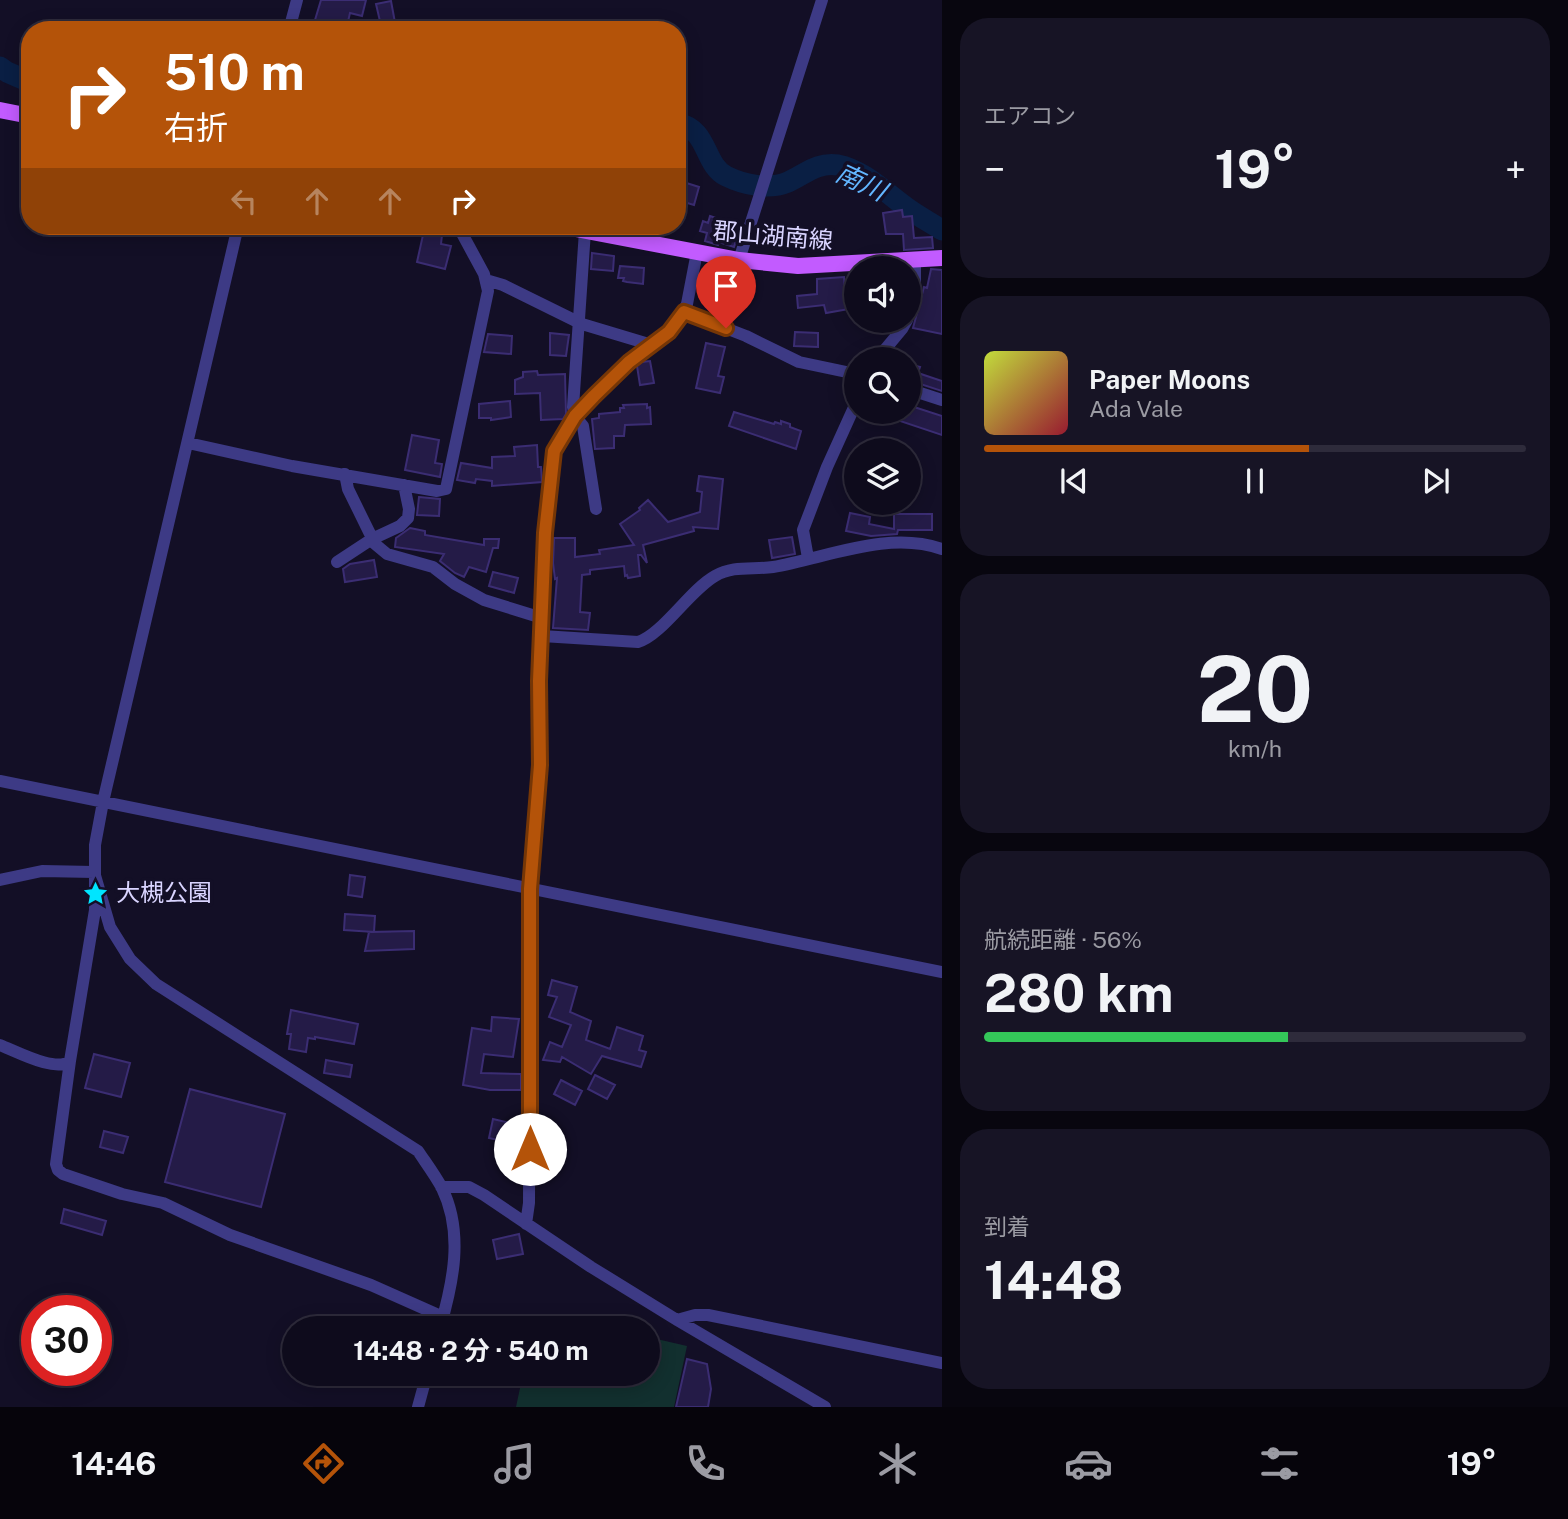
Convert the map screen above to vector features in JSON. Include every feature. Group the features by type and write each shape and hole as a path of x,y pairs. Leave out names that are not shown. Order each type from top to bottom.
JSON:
{"main road":[{"path":"0,110 21,114"},
{"name":"郡山湖南線","path":"606,235 739,260 798,266 844,264"},
{"name":"郡山湖南線","path":"921,260 942,258"}],"street":[{"path":"292,21 298,0"},
{"path":"739,260 822,0"},
{"path":"236,235 103,802 95,845 95,910 56,1164 63,1174 122,1194 163,1203 230,1235 371,1285 429,1316"},
{"path":"188,443 292,466 443,490 449,485 488,291 486,280 463,235"},
{"path":"585,235 573,407 575,416 583,426 596,509"},
{"path":"526,1224 529,1203 530,889 540,765 539,681 545,533 554,451 575,416 629,362 677,323 684,312 697,252"},
{"path":"486,280 503,285 578,322 652,345"},
{"path":"684,312 747,336 799,362 844,371"},
{"path":"887,347 899,333"},
{"path":"921,393 942,400"},
{"path":"808,558 803,530 846,424"},
{"path":"345,474 348,489 374,544 393,557 433,567 455,584 484,600 542,618"},
{"path":"337,562 372,539 396,528 408,518 404,485"},
{"path":"542,636 642,641 701,586 724,571 771,567 883,544 912,542 942,550"},
{"path":"0,781 942,972"},
{"path":"0,880 42,871 94,872"},
{"path":"94,872 110,927 130,959 156,984 418,1151 441,1187 452,1222 456,1250 443,1316"},
{"path":"0,1045 54,1065 65,1065 70,1061"},
{"path":"441,1187 474,1189 677,1320 825,1407"},
{"path":"677,1320 708,1315 942,1363"},
{"path":"418,1407 424,1386"}],"green space":[{"path":"660,1340 687,1346 674,1407 516,1407 520,1386 660,1386"}],"building":[{"path":"321,0 366,0 362,16 350,13 348,21 315,21"},
{"path":"391,1 395,21 380,21 376,4"},
{"path":"686,183 699,187 694,205 686,203"},
{"path":"902,210 903,217 912,216 914,238 932,237 933,248 904,250 903,234 886,234 883,213"},
{"path":"710,216 725,221 724,226 739,231 734,247 705,241 707,233 700,231 703,221 708,223"},
{"path":"423,235 442,235 441,244 451,246 445,269 417,262"},
{"path":"592,253 614,256 613,271 591,269"},
{"path":"620,266 644,268 643,284 618,278"},
{"path":"931,269 942,270 942,334 921,330 921,298 924,287 927,288"},
{"path":"844,277 844,310 826,313 824,305 798,308 797,296 817,294 817,279"},
{"path":"795,332 818,333 818,347 794,346"},
{"path":"550,333 569,335 566,356 550,355"},
{"path":"488,334 512,336 511,354 484,352"},
{"path":"706,343 725,347 718,376 724,377 720,393 696,388"},
{"path":"650,361 654,383 640,385 637,366"},
{"path":"537,371 538,375 565,374 566,414 563,419 541,420 540,393 515,394 515,380 523,377 523,372"},
{"path":"921,374 942,381 942,391 921,384"},
{"path":"510,401 511,417 491,420 479,418 479,404"},
{"path":"647,404 647,408 650,407 651,424 625,425 624,436 614,436 614,448 595,449 592,419 599,418 599,414 620,412 620,408 624,408 623,405"},
{"path":"921,409 942,416 942,435 909,424 921,424"},
{"path":"734,412 774,424 781,424 781,421 790,424 790,427 801,431 796,449 729,426"},
{"path":"412,435 439,440 435,463 442,464 440,477 405,470"},
{"path":"537,445 542,482 492,486 492,481 476,479 475,483 457,480 461,463 492,468 492,457 515,456 514,447"},
{"path":"699,476 723,479 718,529 693,527 694,531 643,545 647,563 638,555 640,576 628,578 625,576 624,566 590,570 590,574 582,575 580,612 590,613 588,630 553,628 557,578 555,579 553,563 554,538 575,538 575,557 634,545 620,524 640,510 648,500 668,522 700,512 702,492 697,491"},
{"path":"419,497 440,499 439,516 417,515"},
{"path":"932,514 932,530 898,530 897,534 871,536 846,531 850,515 870,517 869,524 894,529 894,515"},
{"path":"410,528 425,531 425,535 484,545 484,539 499,539 498,548 493,548 486,572 469,567 464,577 440,561 444,554 395,547 396,538"},
{"path":"792,537 795,554 772,558 769,540"},
{"path":"374,560 377,577 345,582 343,569 350,564"},
{"path":"493,572 518,578 514,593 489,586"},
{"path":"350,875 365,877 362,897 348,895"},
{"path":"345,914 375,916 374,932 344,930"},
{"path":"414,931 414,949 365,951 369,932"},
{"path":"552,980 577,987 570,1012 591,1021 586,1040 610,1049 617,1027 643,1036 639,1050 646,1052 641,1067 602,1056 591,1074 562,1057 560,1062 543,1060 550,1042 562,1047 571,1025 549,1017 557,997 548,995"},
{"path":"291,1010 358,1024 354,1044 315,1037 308,1038 306,1052 289,1049 291,1034 287,1034"},
{"path":"492,1017 519,1019 513,1057 484,1054 481,1073 521,1074 521,1090 490,1090 463,1085 472,1028 491,1031"},
{"path":"94,1054 130,1063 121,1097 85,1088"},
{"path":"326,1060 352,1065 350,1077 324,1073"},
{"path":"595,1075 615,1085 607,1099 588,1089"},
{"path":"561,1080 582,1091 575,1105 554,1094"},
{"path":"190,1089 285,1114 261,1207 165,1182"},
{"path":"493,1119 519,1125 515,1144 489,1138"},
{"path":"104,1131 128,1137 123,1153 100,1147"},
{"path":"64,1209 106,1221 102,1235 61,1223"},
{"path":"519,1234 523,1254 497,1259 493,1240"},
{"path":"687,1359 707,1364 711,1389 708,1407 676,1407"}],"waterway":[{"name":"南川","path":"0,67 21,78"},
{"name":"南川","path":"686,127 701,139 719,171 733,179 749,184 773,186 788,182 823,165 838,165 867,177 910,210 942,230"}],"place":[{"name":"大槻公園","path":"96,893"}],"route":[{"path":"530,1149 530,889 540,765 539,681 545,533 554,451 575,416 629,362 669,332 684,312 726,328"}]}
